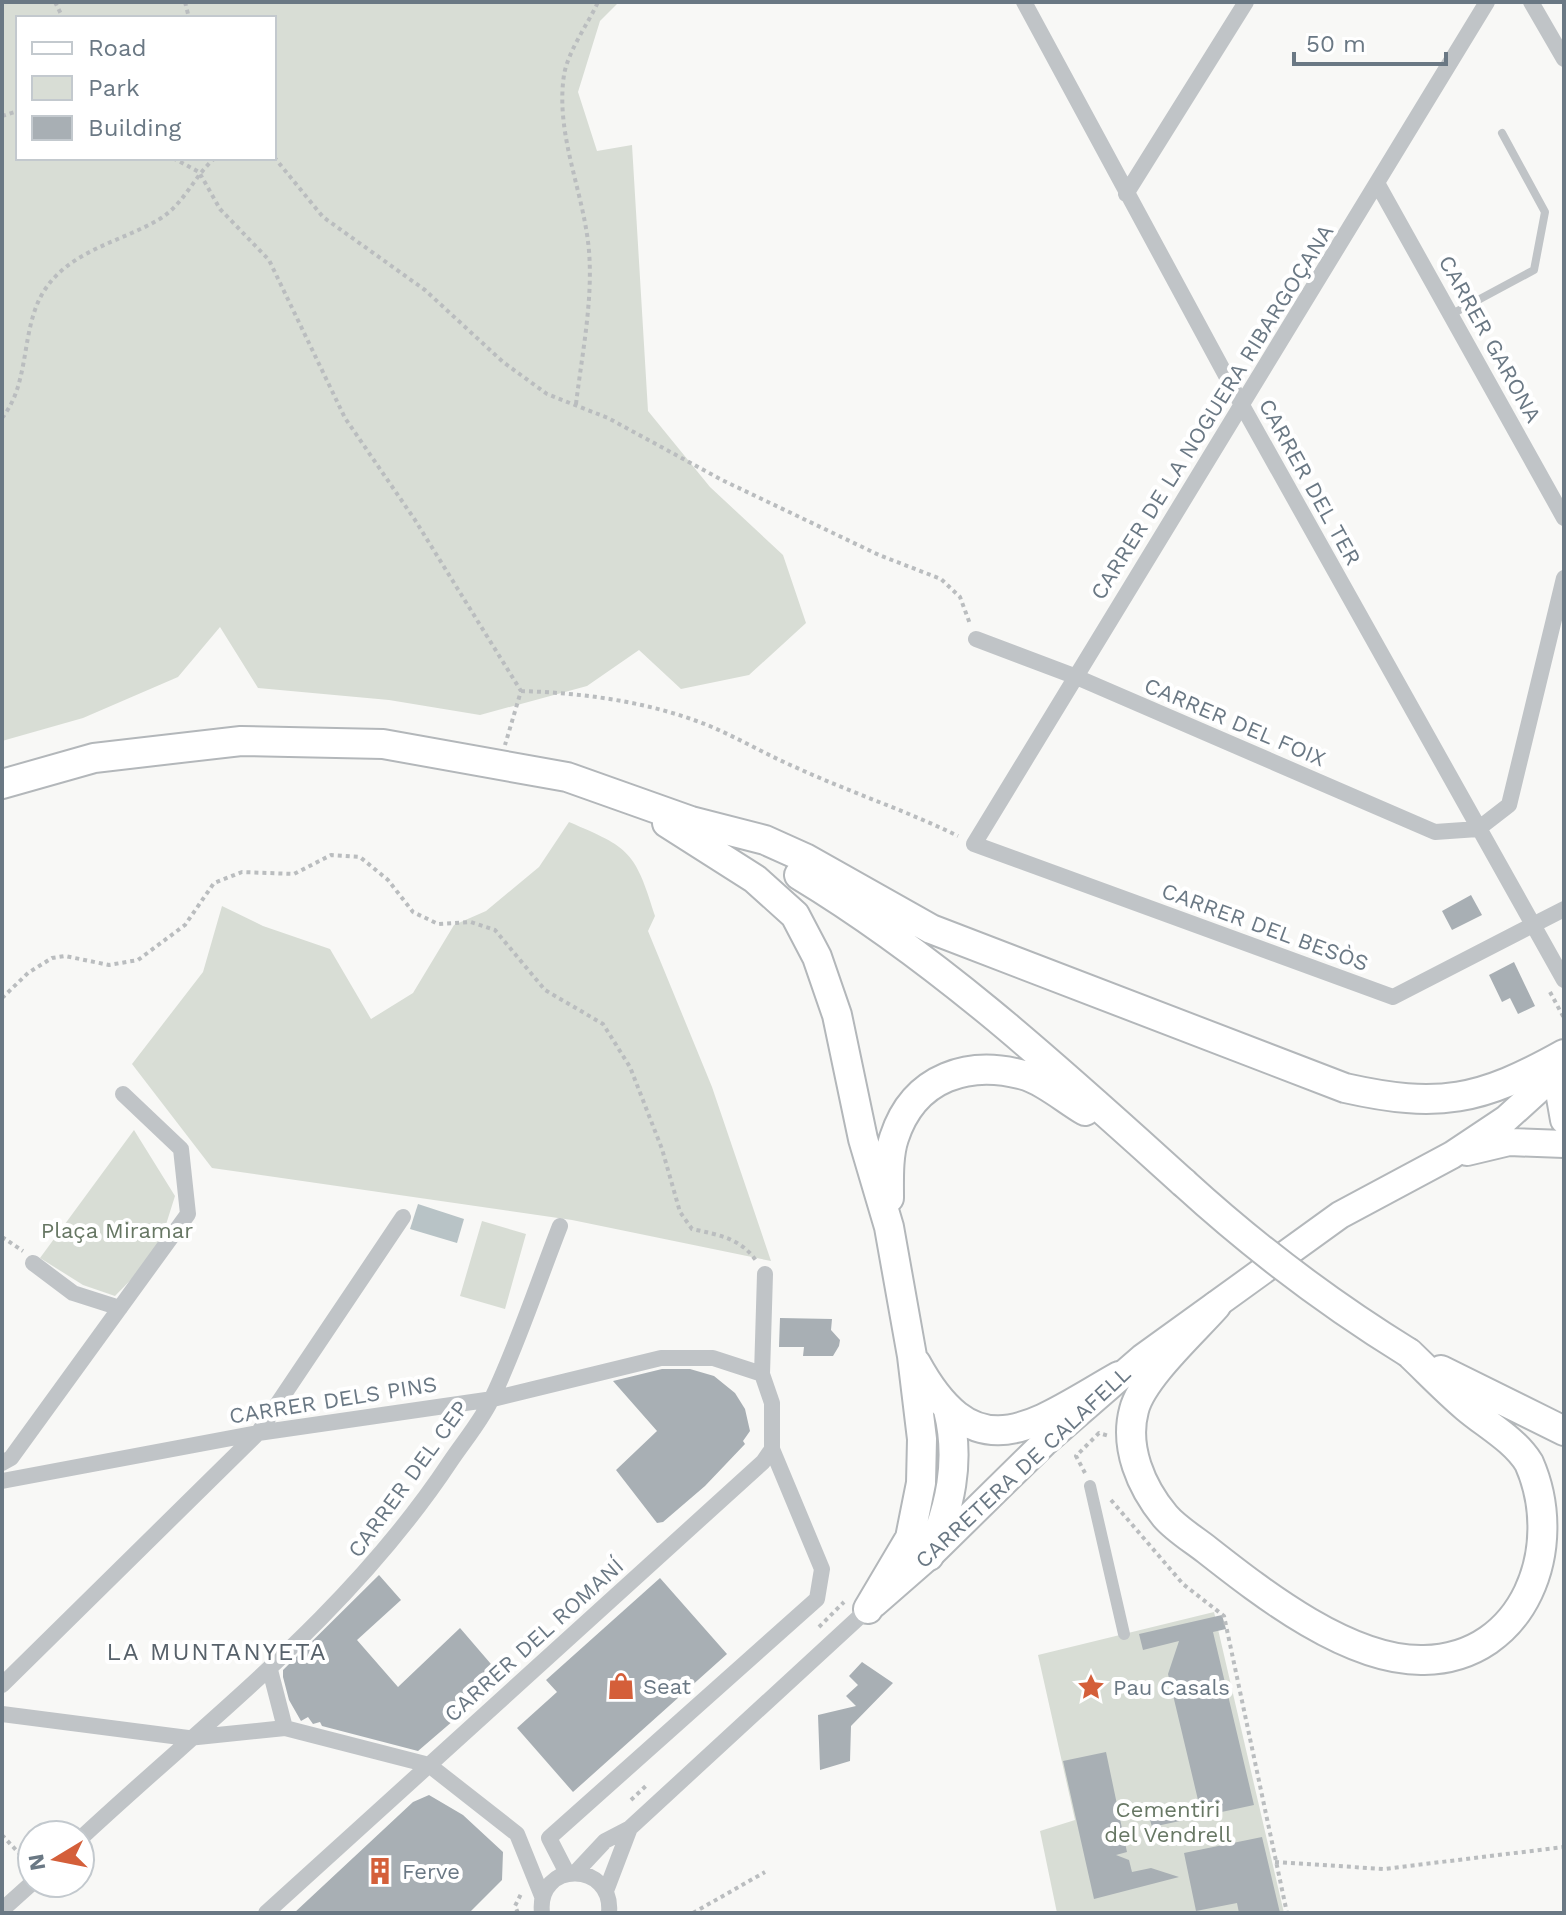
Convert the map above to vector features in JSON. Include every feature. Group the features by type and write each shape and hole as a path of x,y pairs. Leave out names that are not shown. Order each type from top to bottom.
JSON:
{"highway":[{"path":"2,784 94,758 241,741 383,744 500,762 567,777 691,821 765,840 805,858 931,929 1345,1088 1398,1100 1440,1100 1490,1091 1563,1062"},
{"path":"633,800 755,879 795,915 829,987 863,1139 889,1227 912,1356 922,1439 921,1483 910,1538 868,1609"},
{"path":"691,821 783,866 857,910 952,978 1231,1227 1335,1306 1409,1353 1564,1431"},
{"path":"889,1227 893,1139 902,1118 920,1094 963,1071 996,1069 1031,1078 1129,1134"},
{"path":"1216,1306 1141,1392 1134,1410 1131,1435 1134,1463 1166,1518 1259,1591 1342,1639 1382,1653 1423,1661 1471,1651 1497,1637 1523,1611 1539,1582 1550,1522 1544,1494 1528,1461 1510,1441 1467,1408 1409,1353"},
{"path":"912,1356 948,1410 964,1422 1005,1432 1029,1427 1119,1376"},
{"path":"929,1556 948,1513 953,1471 948,1410"}],"main road":[{"path":"1563,1062 1558,1096 1564,1120"},
{"name":"CARRETERA DE CALAFELL","path":"868,1609 929,1556 1044,1443 1119,1376 1340,1215 1452,1155 1533,1097 1563,1062"},
{"name":"CARRETERA DE CALAFELL","path":"1452,1155 1509,1142 1564,1144"}],"street":[{"name":"CARRER DEL TER","path":"1024,2 1243,407 1564,980"},
{"path":"1126,194 1246,2"},
{"name":"CARRER DE LA NOGUERA RIBARGOÇANA","path":"974,844 1487,2"},
{"path":"1531,2 1564,59"},
{"name":"CARRER GARONA","path":"1377,183 1564,518"},
{"path":"1478,829 1509,805 1564,578"},
{"name":"CARRER DEL FOIX","path":"976,639 1074,676 1435,832 1478,829"},
{"name":"CARRER DEL BESÒS","path":"974,844 1393,997 1564,909"},
{"path":"2,1463 11,1458 188,1214 181,1149 123,1094"},
{"path":"2,1685 258,1433 403,1217"},
{"name":"CARRER DEL CEP","path":"96,1824 188,1738 270,1670 359,1582 427,1497 493,1399 560,1226"},
{"path":"33,1263 73,1293 120,1308"},
{"path":"549,1838 817,1599 822,1569 772,1449 772,1403 762,1374 765,1274"},
{"name":"CARRER DELS PINS","path":"2,1481 258,1433 493,1399 661,1358 713,1358 762,1374"},
{"name":"CARRER DEL ROMANÍ","path":"266,1913 751,1473 772,1449"},
{"path":"1090,1486 1124,1634"},
{"name":"CARRETERA DE CALAFELL","path":"538,1907 554,1879 572,1872 605,1841 630,1828 868,1609"},
{"path":"270,1670 285,1728"},
{"path":"2,1714 188,1738 285,1728 429,1765 517,1834 549,1838 572,1872 591,1876 606,1891 609,1913"},
{"name":"CARRETERA DE CALAFELL","path":"606,1891 630,1828"},
{"path":"517,1834 538,1907"}],"lane":[{"path":"1452,314 1534,270 1545,212 1502,133"}],"path":[{"path":"576,405 590,287 589,251 582,203 564,133 564,73 598,2"},
{"path":"276,159 323,217 425,290 503,362 547,394 608,418 765,501 879,555 941,579 960,597 976,639"},
{"path":"177,160 199,172 220,209 269,260 345,418 415,520 521,691 500,762"},
{"path":"2,418 19,382 36,310 44,290 75,262 110,241 158,220 184,200 199,172 213,160"},
{"path":"521,691 575,693 614,699 711,726 795,768 911,813 974,844"},
{"path":"2,998 28,973 52,958 65,956 109,965 138,960 185,925 214,883 242,872 294,874 331,855 360,857 388,880 413,912 438,924 471,922 495,930 545,990 603,1024 630,1067 662,1149 680,1212 692,1229 733,1239 748,1248 765,1274"},
{"path":"2,1237 19,1247 33,1263"},
{"path":"1090,1486 1076,1456 1099,1433 1114,1437 1131,1435"},
{"path":"1082,1465 1092,1472"},
{"path":"1106,1491 1112,1503 1183,1584 1224,1616 1287,1913"},
{"path":"2,1835 16,1850"},
{"path":"1275,1862 1384,1869 1564,1847"},
{"path":"693,1913 765,1872"}],"green space":[{"path":"2,2 619,2 600,21 578,92 597,151 632,145 648,411 710,487 783,555 806,623 749,675 681,689 639,650 587,686 480,715 389,700 258,688 220,627 178,677 83,718 2,741"},
{"path":"569,822 618,846 642,878 655,916 648,931 712,1087 771,1261 572,1220 212,1168 132,1064 203,972 222,906 263,926 330,949 371,1019 413,993 454,925 486,911 539,867"},
{"name":"Plaça Miramar","path":"134,1130 175,1196 157,1253 115,1296 83,1285 40,1258"},
{"path":"482,1221 526,1234 505,1309 460,1296"},
{"name":"Cementiri del Vendrell","path":"1214,1612 1284,1913 1057,1913 1040,1831 1075,1820 1038,1655"}],"shaded area":[{"path":"418,1204 464,1219 457,1243 410,1229"}],"building":[{"path":"1471,895 1482,915 1452,930 1442,911"},
{"path":"1514,962 1535,1006 1518,1014 1510,998 1502,1002 1489,975"},
{"path":"780,1318 832,1319 831,1330 840,1340 839,1346 833,1356 803,1356 804,1347 779,1347"},
{"path":"662,1369 690,1369 714,1376 735,1393 745,1409 750,1431 743,1441 745,1444 705,1486 663,1522 657,1523 616,1470 657,1431 613,1381"},
{"path":"379,1575 401,1600 357,1640 398,1687 460,1628 503,1678 418,1751 322,1726 320,1722 313,1724 308,1717 301,1721 289,1700 283,1677 283,1670"},
{"name":"Seat","path":"660,1578 727,1654 573,1792 517,1728 557,1692 546,1680"},
{"path":"1222,1615 1226,1629 1213,1632 1254,1805 1152,1827 1149,1816 1198,1800 1168,1674 1179,1641 1143,1650 1139,1634"},
{"path":"862,1662 893,1683 851,1726 850,1761 820,1770 818,1715 856,1706 846,1696 858,1685 849,1676"},
{"path":"1106,1752 1127,1852 1116,1855 1129,1860 1132,1872 1151,1868 1179,1877 1094,1899 1063,1761"},
{"path":"429,1795 463,1815 503,1852 502,1880 469,1913 294,1913 413,1802"},
{"path":"1262,1837 1280,1913 1239,1913 1237,1903 1196,1911 1184,1853"}],"place":[{"name":"Seat","path":"621,1686"},
{"name":"Pau Casals","path":"1091,1687"},
{"name":"Ferve","path":"380,1871"}],"district":[{"name":"LA MUNTANYETA","path":"217,1652"}]}
